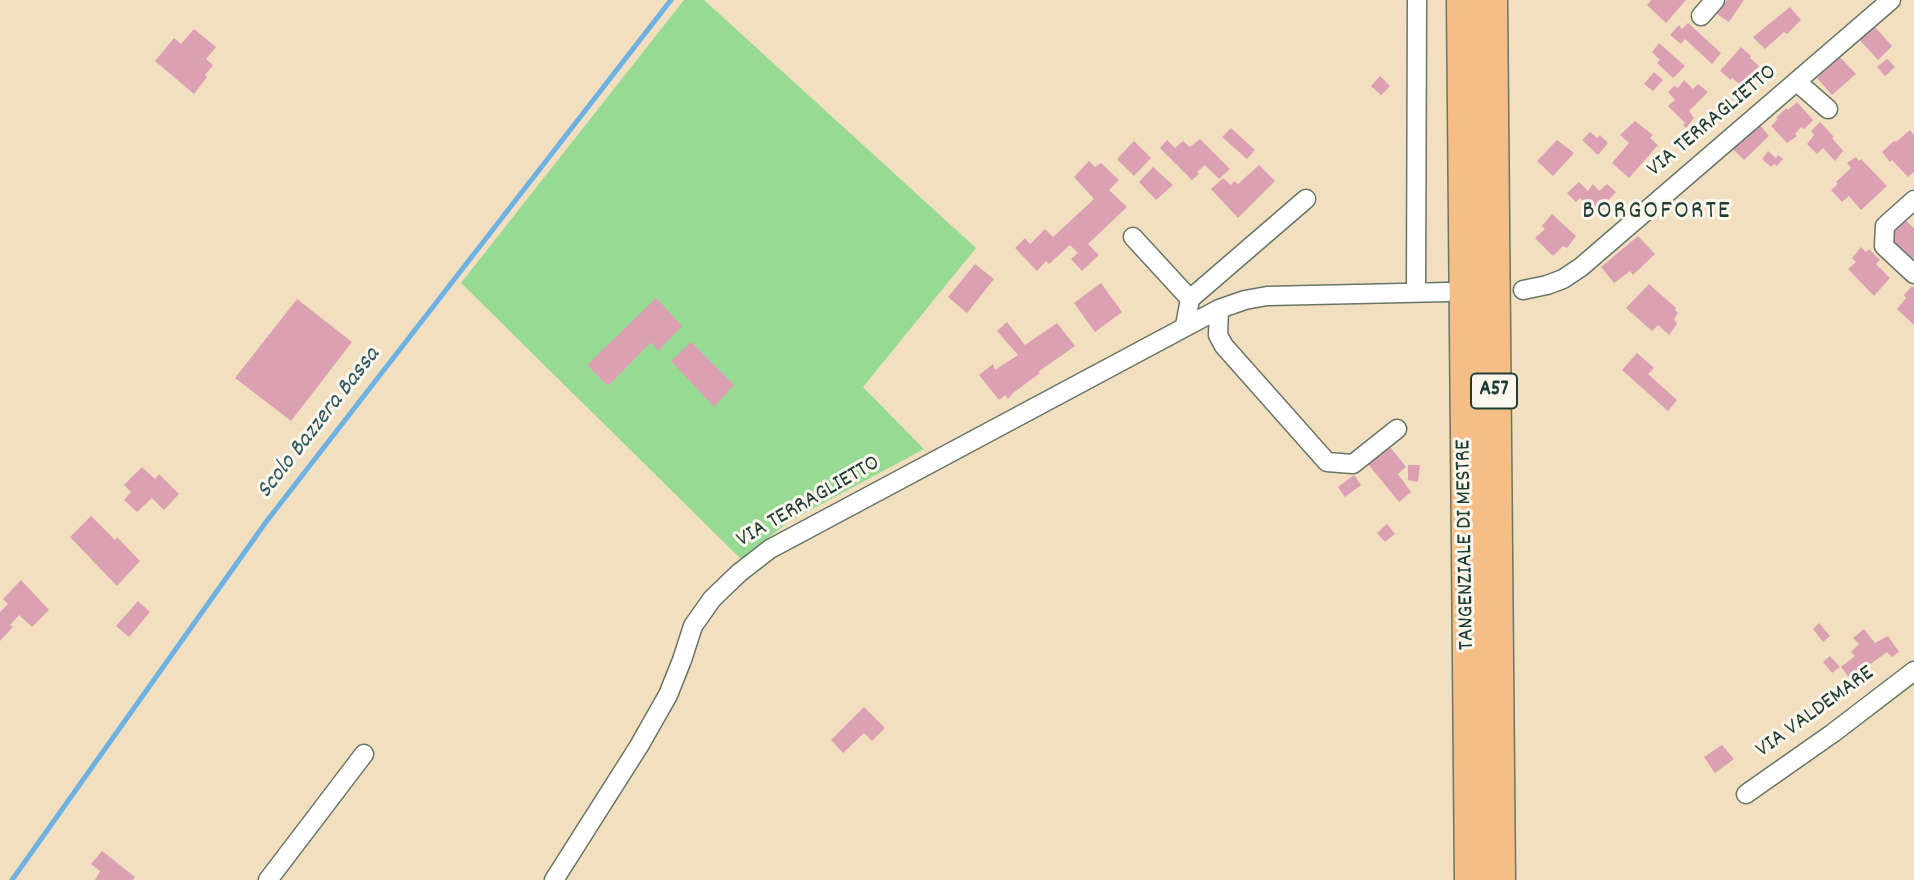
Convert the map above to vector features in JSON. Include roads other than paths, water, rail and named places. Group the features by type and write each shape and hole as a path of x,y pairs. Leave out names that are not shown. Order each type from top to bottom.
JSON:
{"highway":[{"name":"TANGENZIALE DI MESTRE","path":"1462,0 1469,873"},
{"name":"TANGENZIALE DI MESTRE","path":"1491,0 1499,880"}],"street":[{"path":"1416,292 1417,0"},
{"path":"1701,16 1715,0"},
{"name":"VIA TERRAGLIETTO","path":"1523,290 1563,279 1580,267 1891,0"},
{"path":"1797,82 1828,109"},
{"path":"1185,326 1190,299 1306,200"},
{"path":"1913,202 1885,226 1884,246 1914,274"},
{"path":"1133,237 1190,299"},
{"name":"VIA TERRAGLIETTO","path":"554,880 668,695 693,626 712,598 770,549 1219,309 1267,296 1448,292"},
{"path":"1219,309 1218,335 1224,346 1327,462 1353,464 1397,429"},
{"name":"VIA VALDEMARE","path":"1746,794 1833,733 1914,671"},
{"path":"268,880 365,754"}],"waterway":[{"name":"Scolo Bazzera Bassa","path":"12,880 266,522 671,0"}],"district":[{"name":"BORGOFORTE","path":"1657,213"}]}
